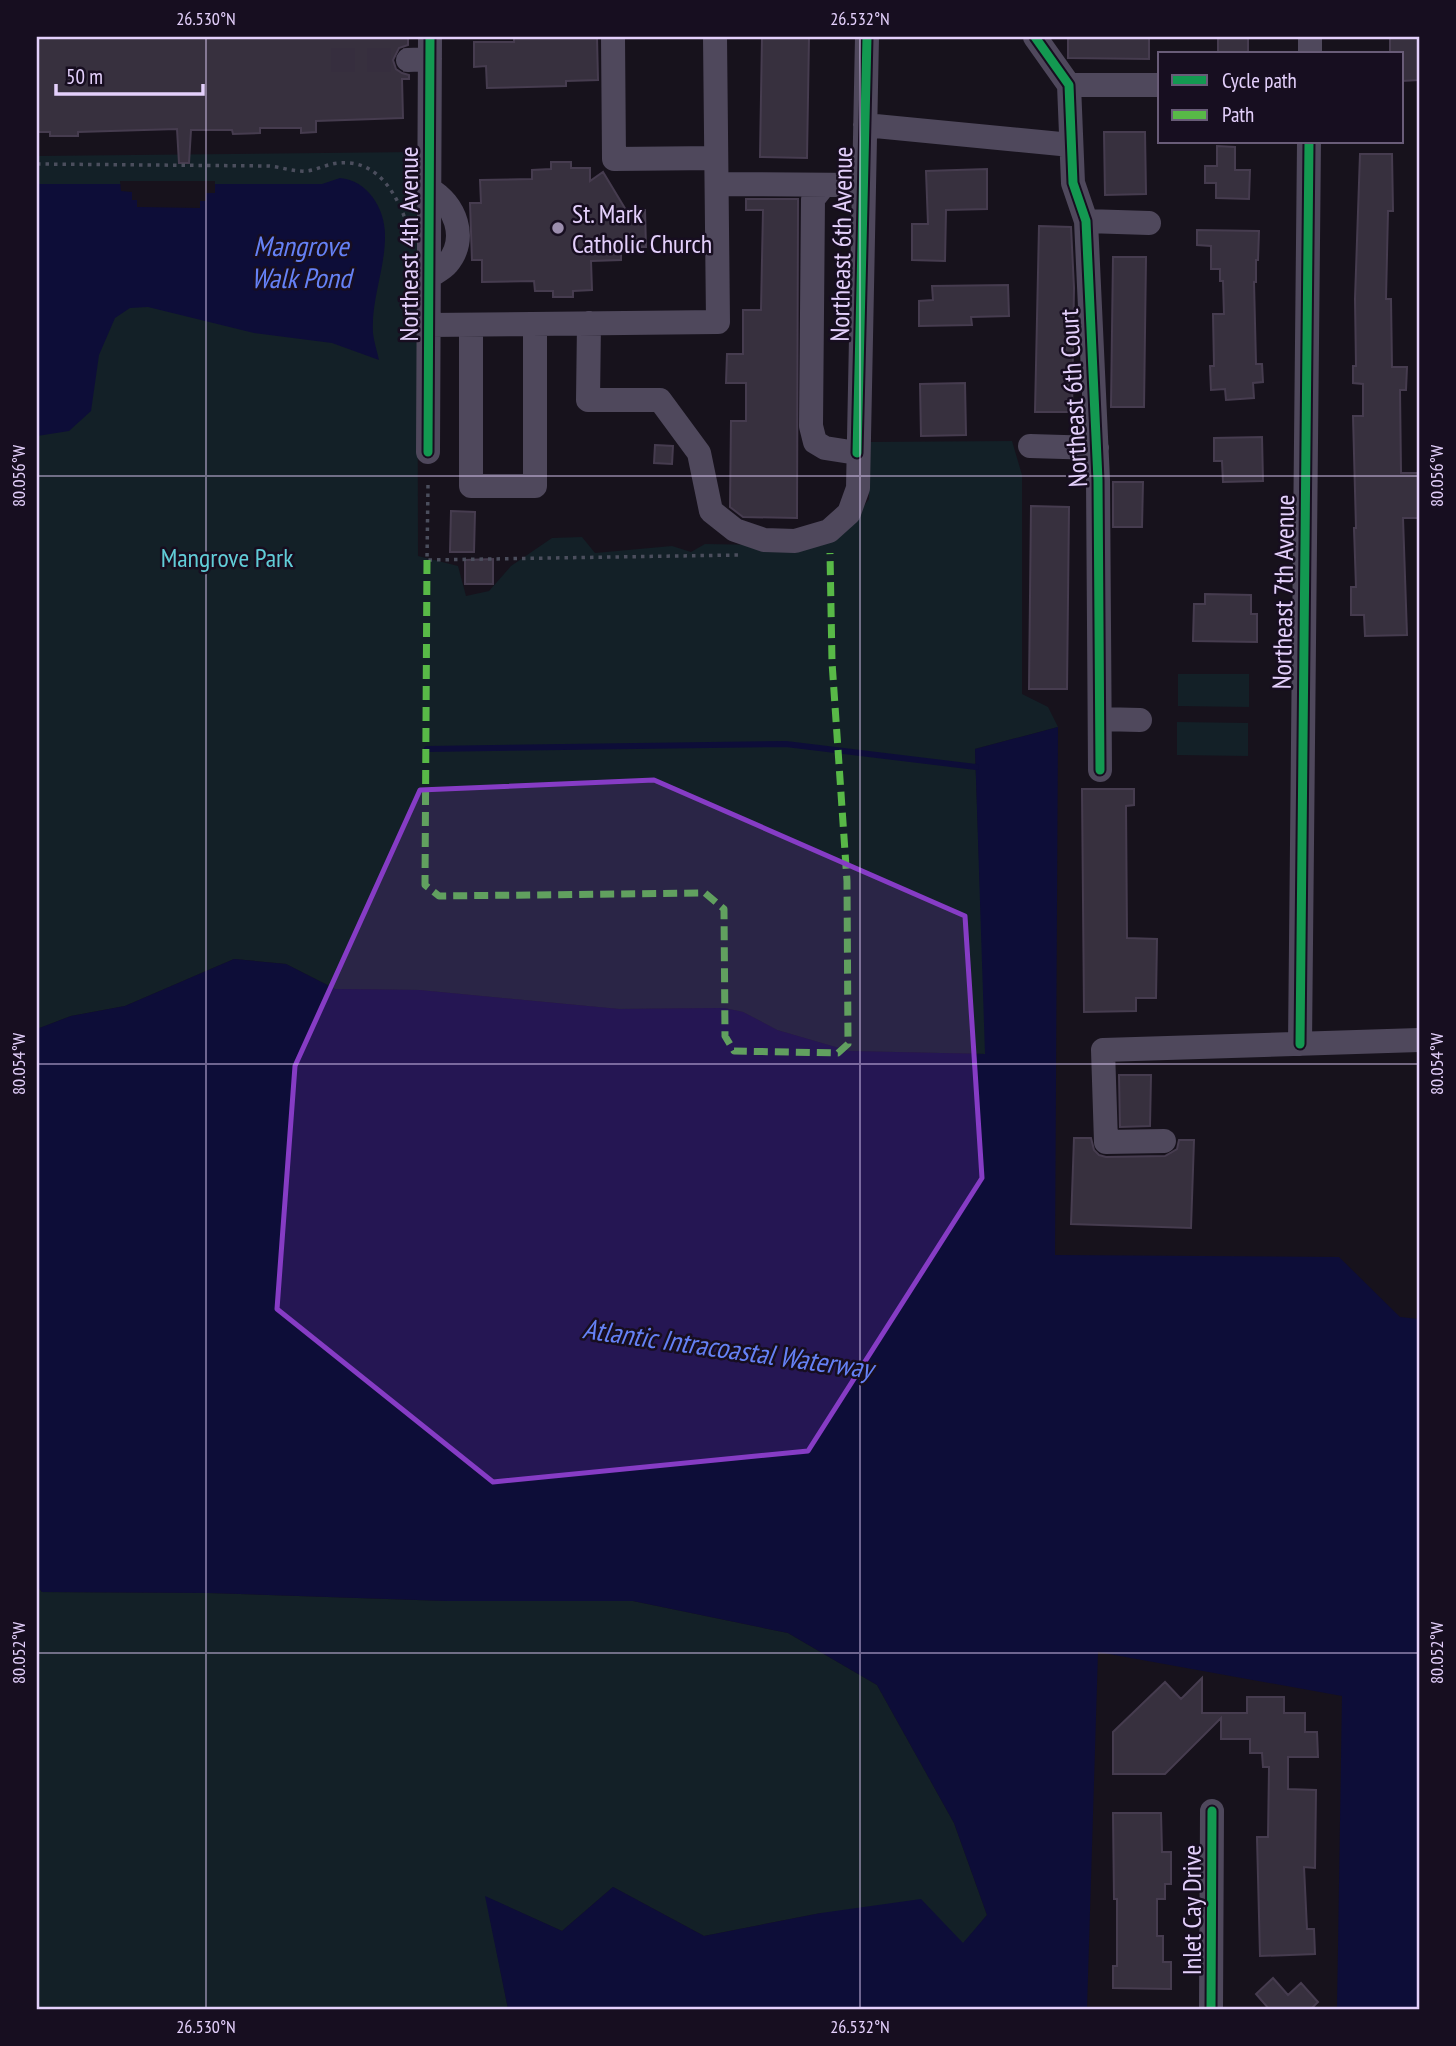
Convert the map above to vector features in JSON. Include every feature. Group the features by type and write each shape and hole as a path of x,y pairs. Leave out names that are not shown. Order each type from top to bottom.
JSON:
{"street":[{"path":"613,37 614,159 716,158"},
{"path":"429,325 718,322 715,37"},
{"name":"Northeast 6th Avenue","path":"589,323 588,401 660,400 699,453 711,511 735,530 764,540 795,541 829,531 849,513 858,488 867,37"},
{"path":"1035,37 1069,85 1158,85"},
{"name":"Northeast 4th Avenue","path":"423,52 429,189 428,452"},
{"name":"Northeast 6th Court","path":"1069,85 1073,183 1086,221 1097,449 1101,770"},
{"path":"865,125 1071,145"},
{"name":"Northeast 7th Avenue","path":"1300,1044 1309,144"},
{"path":"716,184 864,185"},
{"path":"824,185 813,199 811,426 815,442 825,448 857,453"},
{"path":"1086,221 1149,223"},
{"path":"471,325 471,485 535,485 535,324"},
{"path":"1030,446 1097,449"},
{"path":"1100,719 1140,720"},
{"path":"1164,1141 1106,1142 1103,1050 1419,1040"},
{"name":"Inlet Cay Drive","path":"1211,2009 1212,1811"}],"path":[{"path":"37,164 269,166 301,171 341,163 351,164 364,167 386,182 399,202 407,225"},
{"path":"428,485 427,560 747,555"}],"highlighted area":[{"path":"654,780 965,916 982,1178 808,1451 493,1482 277,1309 295,1066 420,790"}],"green space":[{"name":"Mangrove Park","path":"417,152 418,556 458,566 466,596 489,591 511,566 552,538 582,537 595,553 672,546 691,552 705,544 820,546 845,532 869,499 869,442 1012,441 1022,475 1022,694 1048,707 1058,727 975,749 986,1054 849,1051 777,1030 743,1012 724,1008 619,1009 419,990 335,989 286,964 234,959 125,1006 71,1016 37,1029 37,156"},
{"path":"1178,674 1249,674 1249,707 1178,706"},
{"path":"1177,722 1248,723 1248,756 1177,755"},
{"path":"37,1586 42,1592 209,1593 447,1601 633,1601 788,1633 877,1685 954,1823 987,1915 963,1944 821,1913 704,1936 613,1887 562,1931 486,1897 508,2009 37,2009"}],"water":[{"name":"Mangrove Walk Pond","path":"340,178 359,184 367,190 379,207 385,227 383,261 373,321 373,336 379,360 332,343 254,333 148,307 130,308 115,318 99,355 91,411 69,431 37,436 37,184 322,184"},
{"name":"Atlantic Intracoastal Waterway","path":"1058,727 1055,1255 1339,1257 1400,1317 1419,1319 1419,2009 1337,2009 1342,1696 1098,1652 1087,2009 508,2009 485,1896 562,1931 613,1887 704,1936 821,1913 921,1899 963,1943 987,1915 954,1823 877,1685 788,1633 633,1601 447,1601 209,1593 42,1592 37,1586 37,1029 71,1016 125,1006 234,959 286,964 335,989 419,990 619,1009 724,1008 743,1012 777,1030 849,1051 985,1054 975,749"}],"pier":[{"path":"120,181 215,181 215,193 206,193 206,201 200,201 200,208 137,207 137,200 132,200 132,192 121,191"}],"building":[{"path":"37,37 408,37 408,45 399,48 393,60 396,69 409,75 409,79 402,79 403,118 316,121 316,132 301,133 301,128 260,128 260,133 233,134 232,130 191,130 189,163 179,163 177,129 78,132 78,136 50,136 50,132 37,132"},
{"path":"514,37 597,37 598,80 566,81 566,86 487,88 486,66 474,67 474,42 514,42"},
{"path":"762,37 809,37 807,158 760,157"},
{"path":"1068,37 1149,37 1149,59 1068,58"},
{"path":"1218,37 1248,37 1248,52 1218,52"},
{"path":"1390,37 1419,37 1419,80 1404,81 1404,52 1390,52"},
{"path":"1104,132 1145,132 1146,194 1105,195"},
{"path":"1217,146 1235,147 1235,170 1250,170 1249,199 1216,198 1216,183 1205,183 1205,166 1217,166"},
{"path":"1360,154 1392,154 1393,211 1388,211 1386,299 1391,299 1392,367 1407,367 1406,390 1400,390 1401,473 1419,473 1419,518 1403,518 1407,635 1365,636 1364,615 1351,615 1351,587 1356,587 1353,416 1363,416 1363,384 1353,383 1353,366 1356,366 1355,299"},
{"name":"St. Mark Catholic Church","path":"551,162 571,162 571,168 590,168 590,181 603,172 626,210 645,210 646,247 621,247 621,260 591,261 592,290 573,291 573,297 553,297 553,291 535,291 534,281 482,282 482,260 472,260 470,203 481,203 480,180 532,179 532,170 551,169"},
{"path":"987,169 987,209 946,210 945,261 912,260 912,224 928,224 926,171"},
{"path":"746,199 798,199 797,518 743,517 730,507 731,421 746,421 746,383 726,383 727,354 743,354 743,310 761,310 763,210 746,210"},
{"path":"1039,226 1071,227 1074,288 1072,412 1035,412"},
{"path":"1197,230 1259,231 1254,282 1256,364 1262,364 1263,382 1253,383 1254,398 1226,400 1225,389 1211,390 1210,366 1214,366 1213,314 1224,314 1223,281 1220,281 1220,269 1211,269 1211,246 1197,245"},
{"path":"1113,257 1146,257 1144,407 1111,407"},
{"path":"1008,285 1009,316 971,317 972,325 919,326 919,301 933,300 932,286"},
{"path":"965,383 966,435 921,436 920,384"},
{"path":"1262,437 1263,481 1223,482 1222,461 1214,461 1214,438"},
{"path":"655,445 673,446 672,464 654,463"},
{"path":"1113,482 1143,482 1142,527 1113,527"},
{"path":"1031,506 1069,507 1067,689 1029,689"},
{"path":"451,511 475,512 474,552 450,552"},
{"path":"493,559 493,584 465,584 465,560"},
{"path":"1205,594 1251,595 1251,614 1257,614 1257,642 1193,641 1194,604 1205,604"},
{"path":"1082,789 1134,789 1134,805 1126,806 1127,938 1157,939 1156,998 1136,998 1136,1011 1084,1012"},
{"path":"1119,1075 1151,1075 1150,1126 1120,1127"},
{"path":"1074,1138 1091,1138 1094,1150 1106,1157 1165,1156 1177,1149 1179,1140 1194,1140 1191,1228 1071,1224"},
{"path":"1202,1678 1202,1713 1247,1713 1247,1697 1284,1697 1284,1713 1305,1713 1305,1732 1317,1732 1318,1757 1288,1757 1288,1789 1316,1790 1315,1868 1304,1867 1307,1929 1314,1929 1315,1954 1260,1956 1257,1837 1268,1837 1269,1767 1263,1767 1262,1753 1250,1753 1250,1739 1221,1739 1221,1718 1165,1774 1113,1774 1113,1732 1165,1682 1181,1699"},
{"path":"1113,1813 1161,1813 1162,1852 1171,1852 1171,1884 1165,1884 1165,1899 1157,1899 1157,1936 1163,1936 1163,1962 1171,1962 1171,1989 1113,1988 1113,1966 1117,1966 1117,1899 1114,1899"},
{"path":"1273,1978 1288,1995 1301,1983 1318,2002 1311,2009 1269,2009 1256,1994"}],"waterway":[{"path":"427,749 786,744 976,767"}],"tunnel":[{"path":"331,60 408,60"}],"marked path":[{"path":"427,560 425,885 439,896 705,893 724,909 725,1036 734,1051 838,1053 848,1044 847,881 832,662 830,553"}],"cycle path":[{"path":"428,452 430,37"},
{"path":"857,453 867,37"},
{"path":"1035,37 1069,85 1073,183 1086,221 1098,480 1100,770"},
{"path":"1300,1044 1309,144"},
{"path":"1211,2009 1212,1811"}],"place":[{"name":"St. Mark Catholic Church","path":"558,228"}]}
